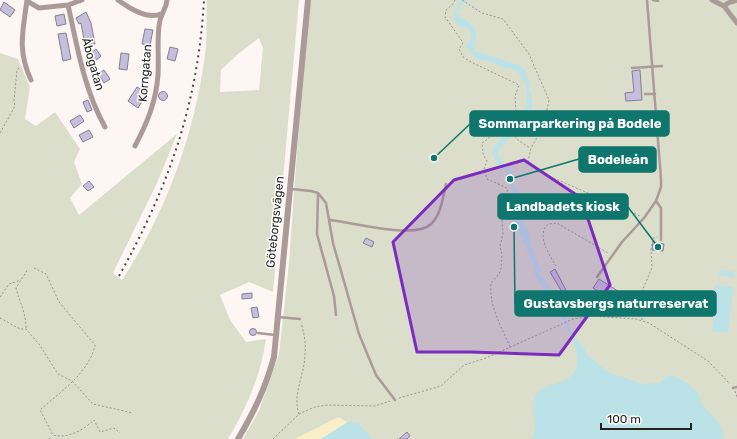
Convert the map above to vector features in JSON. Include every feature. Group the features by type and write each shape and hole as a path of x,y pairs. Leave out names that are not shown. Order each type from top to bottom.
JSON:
{"street":[{"path":"31,80 24,64 22,47 27,1 39,8 68,5 82,0"},
{"path":"118,0 140,13 152,16 160,14"},
{"name":"Korngatan","path":"135,146 149,119 155,96 160,14 166,9 167,0"},
{"name":"Göteborgsvägen","path":"238,439 255,411 266,385 274,356 308,0"},
{"path":"712,0 724,6 737,23"},
{"path":"724,6 737,0"},
{"name":"Åbogatan","path":"68,5 82,67 98,116 105,127"}],"lane":[{"path":"597,277 612,256 644,218 656,201 661,187 647,0"},
{"path":"653,0 658,1"},
{"path":"632,68 662,66"},
{"path":"644,94 655,94"},
{"path":"330,220 398,230 423,229 430,225 435,218 446,184"},
{"path":"290,189 318,193 326,203 334,243 358,334 376,376 395,400"},
{"path":"318,193 317,234 334,296 336,315"},
{"path":"656,201 661,208 661,240"},
{"path":"277,317 300,319"},
{"path":"258,333 276,335"},
{"path":"733,388 737,387"}],"path":[{"path":"455,0 452,6 446,10 445,17 463,43 460,49 461,54 481,67 489,69 519,85 515,96 516,111 514,115 492,130 489,138 482,143 481,146 487,161 484,169 487,178 508,190 501,210 503,234 500,246 502,255 501,269 499,274 491,283 490,291 493,311 510,348"},
{"path":"462,0 482,14 502,19 529,54 549,100 544,125 531,148 528,162 549,176 644,218"},
{"path":"0,133 15,106 14,101 17,70 24,64"},
{"path":"507,127 518,140 531,148"},
{"path":"556,266 546,249 543,236 543,230 548,224 557,223 612,256"},
{"path":"642,320 643,286 651,275 652,243 654,238 661,236"},
{"path":"34,268 46,274 59,302 94,345 90,359 72,381 40,410 53,435 61,438 83,430 94,420 100,432 114,428 120,433"},
{"path":"28,269 16,288 22,308 26,314 26,329 39,344 58,374 72,381 93,404 133,413"},
{"path":"0,297 9,284 21,280"},
{"path":"273,439 299,414 315,407 328,405 375,406 441,386 464,365 486,358 536,337 557,325 573,319 591,316 642,320 649,323 708,361 733,388"},
{"path":"0,318 20,329 26,329"},
{"path":"299,414 297,407 297,396 305,354 303,330 300,319"},
{"path":"49,439 53,435"}],"highlighted area":[{"path":"524,160 581,198 610,285 559,355 417,352 393,242 454,180"}],"green space":[{"path":"207,0 299,0 273,292 249,282 220,295 230,320 246,342 266,339 261,365 247,403 228,439 0,439 0,53 18,59 30,87 25,119 36,126 55,112 80,149 74,162 82,184 70,198 79,215 177,134 157,183 113,273 122,280 153,226 178,168 202,77 206,46","holes":["259,38 263,48 259,90 220,92 221,70 238,54"]},
{"path":"308,0 737,0 737,439 243,439 259,411 279,354 289,263"}],"sand":[{"path":"338,417 348,422 321,439 295,439"}],"water":[{"path":"462,0 467,0 457,13 475,29 475,51 519,65 524,69 531,85 529,91 532,95 532,109 525,127 515,132 500,148 498,153 500,159 513,174 512,181 519,194 521,216 527,228 535,256 541,270 539,273 544,278 567,318 566,320 575,338 587,351 587,355 608,372 642,384 660,383 668,375 687,383 697,392 703,406 720,425 723,439 532,439 535,429 533,402 535,397 542,389 570,377 576,367 577,354 573,340 566,325 534,273 534,267 516,225 511,186 506,172 497,164 492,153 494,147 502,137 516,128 522,120 527,104 526,85 519,73 510,68 506,69 493,62 477,59 471,54 471,51 466,46 472,37 468,27 462,27 455,22 454,19 455,10"},
{"path":"719,270 735,272 734,277 719,275"},
{"path":"715,285 733,287 728,333 712,331 716,294 714,293"},
{"path":"348,422 358,423 372,439 321,439"}],"building":[{"path":"4,2 15,10 10,17 0,10"},
{"path":"86,12 91,23 95,44 85,45 81,23 79,24 76,18"},
{"path":"64,14 66,24 57,26 55,16"},
{"path":"145,29 153,30 150,45 142,44"},
{"path":"66,33 71,59 63,61 58,34"},
{"path":"170,47 178,49 175,61 167,59"},
{"path":"96,49 101,56 95,61 90,54"},
{"path":"121,53 129,54 127,70 119,69"},
{"path":"104,70 110,79 104,83 98,74"},
{"path":"640,70 642,100 626,101 625,93 634,92 632,71"},
{"path":"137,87 147,93 138,108 128,101"},
{"path":"161,92 165,92 167,96 165,100 161,100 159,98 159,94"},
{"path":"88,100 92,110 87,112 83,102"},
{"path":"80,115 84,121 74,128 70,121"},
{"path":"89,130 93,137 83,142 79,135"},
{"path":"89,181 94,187 88,191 83,186"},
{"path":"366,238 374,242 372,247 363,243"},
{"path":"653,242 664,244 663,251 652,250"},
{"path":"555,269 566,290 562,292 550,272"},
{"path":"599,279 621,293 619,297 623,300 619,305 593,288"},
{"path":"252,293 252,298 242,299 242,294"},
{"path":"257,307 259,317 253,318 251,308"},
{"path":"253,329 256,332 253,335 250,332"},
{"path":"407,432 410,436 407,439 399,439"}],"railway":[{"path":"119,276 153,210 178,143 188,109 195,74 201,38 204,0"}],"place":[{"name":"Sommarparkering på Bodele","path":"434,158"},
{"name":"Bodeleån","path":"510,179"},
{"name":"Gustavsbergs naturreservat","path":"514,227"},
{"name":"Landbadets kiosk","path":"658,247"}]}
